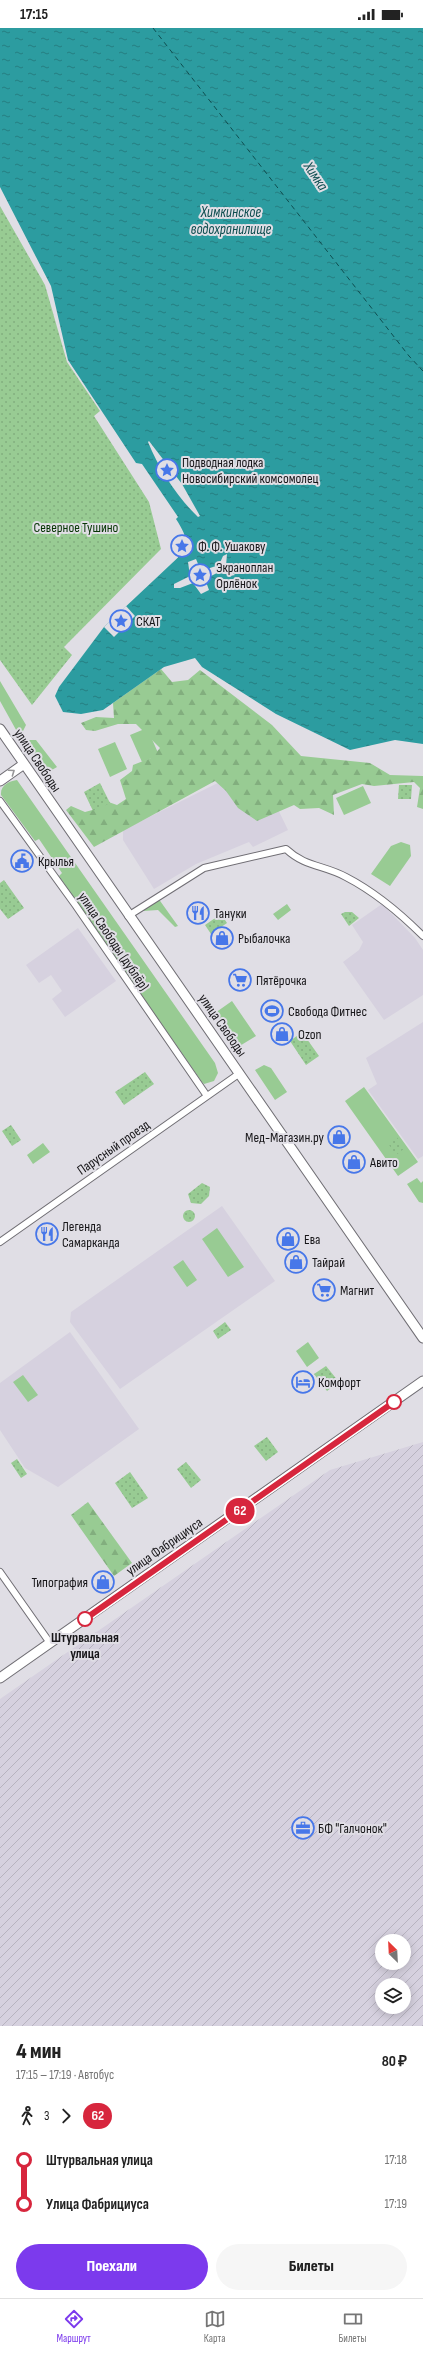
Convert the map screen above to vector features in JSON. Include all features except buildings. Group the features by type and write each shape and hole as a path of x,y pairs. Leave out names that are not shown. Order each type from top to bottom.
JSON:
{"main road":[{"name":"улица Свободы","path":"0,729 128,916 240,1073 423,1338"},
{"path":"0,781 24,764"},
{"name":"улица Фабрициуса","path":"0,1678 423,1382"}],"street":[{"name":"улица Свободы (дублёр)","path":"0,801 76,906 207,1096"},
{"path":"128,916 204,868 286,849 303,863 346,877 378,896 396,910 423,936"},
{"name":"Парусный проезд","path":"0,1242 240,1073"},
{"path":"0,1572 50,1643"}],"shaded area":[{"path":"256,764 288,830 253,847 249,842 196,864 154,889 123,840 123,830"},
{"path":"382,904 415,938 423,950 423,995 384,1020 343,962 359,950 363,942 352,925"},
{"path":"78,928 116,981 65,1017 52,999 62,991 51,975 39,983 26,965"},
{"path":"423,1022 423,1156 418,1159 368,1090 377,1084 366,1058"},
{"path":"222,1206 275,1281 120,1389 70,1322 71,1312"},
{"path":"70,1332 139,1429 58,1487 25,1468 0,1430 0,1383"},
{"path":"423,1442 423,2026 0,2026 0,1699 330,1470"}],"green space":[{"name":"Северное Тушино","path":"0,206 45,285 67,362 100,411 94,416 149,502 161,549 64,647 72,655 32,705 0,660"},
{"path":"161,669 172,682 188,680 200,670 272,725 301,756 370,763 390,775 423,776 423,809 417,807 420,788 414,782 374,786 362,784 333,795 334,815 319,808 300,809 294,805 257,821 238,808 226,791 215,781 94,847 66,810 71,806 85,812 96,809 100,799 117,805 126,799 120,780 132,771 133,765 151,758 160,748 136,724 118,724 95,731 86,730 81,723 96,717 114,718 113,703"},
{"path":"0,681 26,725 20,737 0,701"},
{"path":"147,728 159,755 142,762 130,735"},
{"path":"21,740 36,740 57,767 45,774"},
{"path":"115,742 127,769 110,777 98,749"},
{"path":"17,780 215,1063 218,1073 214,1081 204,1084 202,1082 59,876 62,873 39,839 35,841 1,795 4,786 11,781"},
{"path":"100,783 110,803 93,811 84,792"},
{"path":"399,785 412,785 411,799 398,799"},
{"path":"363,786 371,803 344,815 336,798"},
{"path":"401,842 410,845 411,856 390,886 371,874 391,846"},
{"path":"4,880 24,908 8,919 0,909 0,883"},
{"path":"158,898 178,926 175,927 158,910 143,911"},
{"path":"287,904 291,910 278,920 273,914"},
{"path":"345,912 352,912 359,918 349,926 341,914"},
{"path":"221,914 227,923 211,934 205,925"},
{"path":"232,1001 256,1036 238,1047 215,1013"},
{"path":"302,1032 319,1056 306,1065 290,1041"},
{"path":"264,1065 271,1068 287,1092 275,1100 255,1070"},
{"path":"145,1072 154,1084 124,1105 115,1092"},
{"path":"364,1087 418,1162 398,1176 345,1101"},
{"path":"11,1125 21,1140 12,1146 2,1131"},
{"path":"396,1136 405,1148 396,1155 387,1142"},
{"path":"43,1143 50,1152 33,1164 27,1155"},
{"path":"417,1178 421,1183 423,1181 423,1203 419,1202 407,1184"},
{"path":"202,1183 210,1187 209,1196 201,1204 191,1203 188,1194"},
{"path":"187,1210 191,1210 195,1216 191,1222 187,1222 183,1218 183,1214"},
{"path":"217,1228 244,1267 228,1277 202,1239"},
{"path":"183,1260 197,1280 187,1287 173,1267"},
{"path":"225,1322 231,1330 218,1339 213,1331"},
{"path":"308,1342 319,1358 307,1367 296,1351"},
{"path":"326,1366 339,1382 327,1391 314,1374"},
{"path":"23,1375 38,1395 28,1402 13,1382"},
{"path":"267,1437 278,1452 266,1461 254,1446"},
{"path":"17,1459 27,1474 21,1478 11,1463"},
{"path":"186,1462 201,1480 191,1488 177,1469"},
{"path":"130,1472 148,1498 132,1508 115,1483"},
{"path":"88,1502 132,1563 114,1576 71,1515"}],"water":[{"name":"Химкинское водохранилище","path":"0,28 423,28 423,744 395,740 350,750 276,714 202,667 195,658 164,667 103,710 81,714 63,712 55,696 59,687 104,627 186,550 186,541 183,530 176,519 178,517 142,464 136,463 68,360 51,286 0,187","holes":["149,441 182,484 200,516 198,517 190,509 169,482 152,452 148,442","227,554 226,566 235,575 230,576 221,571 205,579 209,590 201,594 193,583 180,588 174,588 174,584 190,576 188,562 196,559 201,571 219,565 223,556"]}],"pier":[{"path":"126,606 135,616 114,637 104,627"}],"ferry route":[{"path":"153,28 409,356 423,371"}],"bus line":[{"name":"62","path":"85,1619 394,1402"}],"place":[{"name":"Подводная лодка Новосибирский комсомолец","path":"167,470"},
{"name":"Ф. Ф. Ушакову","path":"182,546"},
{"name":"Экраноплан Орлёнок","path":"200,575"},
{"name":"СКАТ","path":"121,621"},
{"name":"Крылья","path":"22,861"},
{"name":"Тануки","path":"198,913"},
{"name":"Рыбалочка","path":"222,938"},
{"name":"Пятёрочка","path":"240,980"},
{"name":"Свобода Фитнес","path":"272,1011"},
{"name":"Ozon","path":"282,1034"},
{"name":"Мед-Магазин.ру","path":"339,1137"},
{"name":"Авито","path":"354,1162"},
{"name":"Легенда Самарканда","path":"47,1234"},
{"name":"Ева","path":"288,1239"},
{"name":"Тайрай","path":"296,1262"},
{"name":"Магнит","path":"324,1290"},
{"name":"Комфорт","path":"303,1382"},
{"name":"Типография","path":"103,1582"},
{"name":"Штурвальная улица","path":"85,1619"},
{"name":"БФ \"Галчонок\"","path":"303,1828"}],"water label":[{"name":"Химка","path":"316,176"}]}
